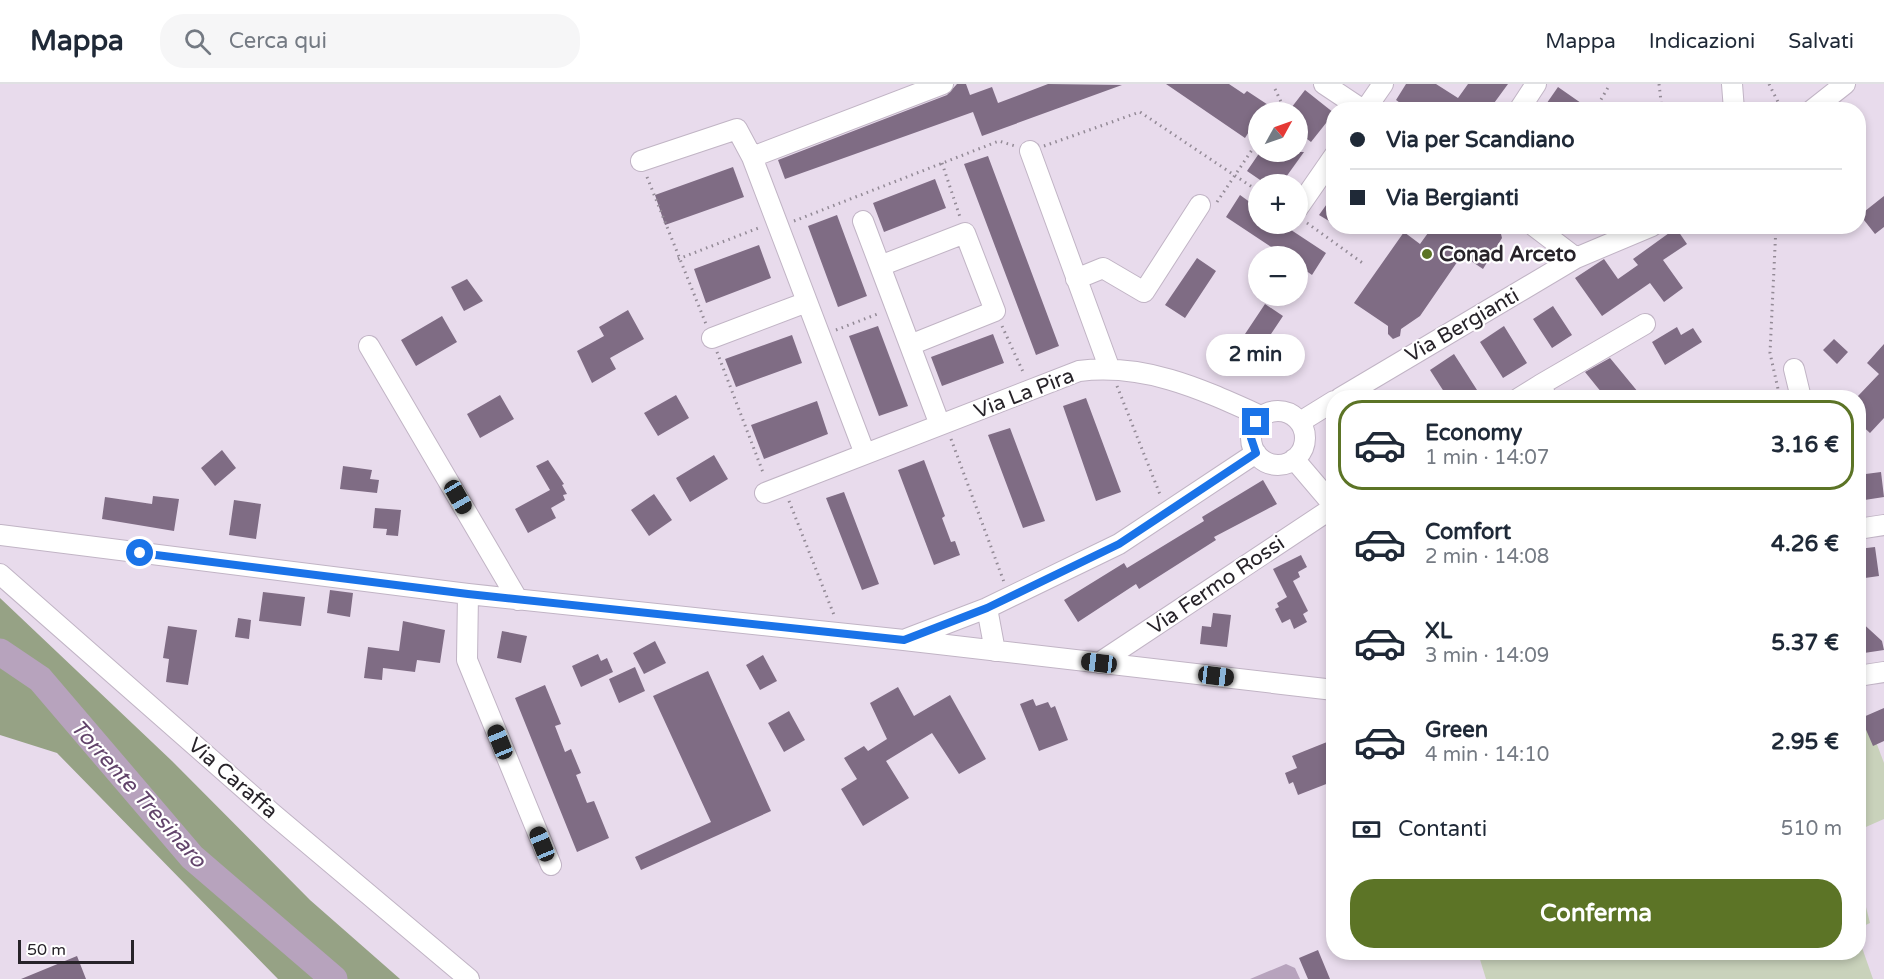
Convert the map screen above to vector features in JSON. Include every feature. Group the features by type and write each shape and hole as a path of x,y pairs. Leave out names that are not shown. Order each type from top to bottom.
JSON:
{"street":[{"path":"752,157 943,84"},
{"path":"1324,84 1352,102"},
{"path":"1370,102 1383,84"},
{"path":"1524,102 1536,84"},
{"path":"1732,84 1733,102"},
{"path":"1822,102 1845,84"},
{"path":"641,161 736,129 752,157 865,454"},
{"path":"1030,151 1109,367"},
{"path":"1308,194 1326,168"},
{"path":"1076,279 1103,268 1144,292 1200,205"},
{"path":"863,221 943,424"},
{"path":"880,266 965,233 995,311 910,345"},
{"path":"1544,234 1576,258"},
{"name":"Via Bergianti","path":"1353,390 1576,258 1633,234"},
{"path":"712,338 807,302"},
{"path":"1546,390 1645,324"},
{"path":"369,346 518,600"},
{"name":"Via La Pira","path":"774,489 1078,371 1109,367 1132,370 1197,387 1262,416"},
{"path":"1794,369 1799,390"},
{"path":"1300,422 1326,406"},
{"path":"1269,412 1286,412 1300,422 1303,429 1304,446 1294,459 1286,463 1269,463 1256,453 1251,438 1252,429 1262,416 1269,412"},
{"path":"904,640 987,608 1119,544 1256,453"},
{"name":"Via Fermo Rossi","path":"1294,459 1326,497"},
{"name":"Via Fermo Rossi","path":"1099,663 1326,512"},
{"path":"1866,528 1884,525"},
{"path":"0,535 518,600 841,633 1326,689"},
{"name":"Via Caraffa","path":"0,574 273,813 469,979"},
{"path":"468,594 467,660 551,865"},
{"path":"987,608 995,651"},
{"path":"1866,675 1884,672"}],"path":[{"path":"1600,102 1610,84"},
{"path":"1659,84 1661,102"},
{"path":"1769,84 1778,102"},
{"path":"1275,89 1281,102"},
{"path":"678,259 999,141 1030,151 1140,112 1248,184"},
{"path":"1200,205 1216,202 1248,156"},
{"path":"942,163 965,233"},
{"path":"1308,223 1364,264"},
{"path":"1776,234 1770,353 1778,390"},
{"path":"820,336 896,307"},
{"path":"995,311 1031,390"},
{"path":"1109,367 1168,513"},
{"path":"943,424 1009,597"},
{"path":"774,489 841,633"}],"green space":[{"path":"0,598 172,761 310,900 400,979 278,979 57,753 0,735"},
{"path":"1866,715 1884,763 1884,819 1866,827"},
{"path":"1866,907 1870,923 1866,925"},
{"path":"1866,959 1873,979 1486,979 1480,960"}],"shaded area":[{"path":"1286,964 1295,968 1300,979 1250,979"}],"building":[{"path":"957,84 966,84 970,95 992,87 998,103 1048,84 1122,85 982,136 973,112 785,179 778,160 947,95"},
{"path":"1166,84 1229,84 1244,94 1247,91 1264,102 1248,102 1248,133 1245,138"},
{"path":"1406,84 1436,84 1458,98 1468,84 1508,84 1495,102 1399,102 1396,100"},
{"path":"1558,87 1580,102 1548,102"},
{"path":"1305,90 1326,107 1326,123 1311,142 1308,140 1308,102 1296,102"},
{"path":"988,156 1059,346 1036,355 964,164"},
{"path":"1253,162 1297,162 1288,174 1251,174 1247,171"},
{"path":"733,167 744,197 665,225 655,195"},
{"path":"935,179 946,208 884,232 873,203"},
{"path":"1240,195 1248,201 1248,232 1226,217"},
{"path":"1884,196 1884,227 1875,234 1866,223 1866,210"},
{"path":"1326,205 1326,219 1319,215"},
{"path":"837,215 867,296 838,307 808,226"},
{"path":"1252,234 1297,234 1326,253 1312,275 1308,272 1308,246 1270,246"},
{"path":"1403,234 1407,234 1420,244 1427,234 1501,234 1502,238 1483,269 1462,255 1420,316 1401,329 1400,336 1393,339 1388,334 1388,326 1354,303"},
{"path":"1668,234 1680,234 1687,244 1663,260 1683,288 1664,302 1650,283 1602,316 1575,278 1604,259 1618,279 1638,265 1633,259"},
{"path":"759,245 771,278 706,303 694,269"},
{"path":"1197,258 1216,271 1185,318 1165,305"},
{"path":"467,279 483,301 464,311 451,287"},
{"path":"1264,306 1268,306 1283,316 1253,361 1235,349"},
{"path":"1553,306 1572,335 1552,348 1533,319"},
{"path":"628,310 644,339 610,358 616,369 592,383 577,351 604,336 599,327"},
{"path":"442,316 457,342 416,366 401,340"},
{"path":"878,326 908,406 879,416 849,336"},
{"path":"1504,326 1527,363 1503,378 1480,342"},
{"path":"1677,327 1681,335 1693,328 1702,342 1665,365 1652,342"},
{"path":"993,334 1004,363 942,386 931,357"},
{"path":"792,335 802,363 736,387 725,359"},
{"path":"1834,339 1848,352 1837,364 1823,350"},
{"path":"1884,344 1884,418 1870,433 1866,429 1866,390 1864,390 1879,374 1867,363"},
{"path":"1454,354 1477,390 1443,390 1430,370"},
{"path":"1610,358 1636,390 1600,390 1585,372"},
{"path":"500,395 514,419 480,438 467,414"},
{"path":"676,395 689,418 658,436 644,413"},
{"path":"1086,398 1121,492 1096,501 1063,406"},
{"path":"817,401 828,434 764,459 751,425"},
{"path":"1010,428 1045,521 1023,528 988,435"},
{"path":"222,450 236,468 215,486 201,468"},
{"path":"714,455 728,479 690,502 676,478"},
{"path":"548,460 564,484 562,485 567,494 563,495 565,500 551,508 556,518 528,533 515,509 550,490 536,466"},
{"path":"924,460 945,516 942,518 951,542 955,541 960,555 934,565 898,470"},
{"path":"343,466 372,470 370,479 379,480 377,493 340,489"},
{"path":"1881,472 1884,497 1866,500 1866,474"},
{"path":"1263,480 1277,504 1214,537 1216,540 1139,589 1136,584 1078,622 1064,600 1124,563 1127,568 1204,521 1202,517"},
{"path":"844,492 879,584 862,590 826,498"},
{"path":"654,494 672,520 649,536 631,510"},
{"path":"153,496 179,499 174,531 102,519 105,497 152,504"},
{"path":"234,500 261,504 256,539 229,535"},
{"path":"375,508 401,510 398,536 386,535 387,529 373,528"},
{"path":"1875,547 1879,576 1866,578 1866,548"},
{"path":"1301,555 1307,567 1298,572 1300,577 1293,581 1308,611 1303,614 1307,622 1294,629 1290,619 1282,623 1275,609 1279,607 1277,603 1287,597 1273,569"},
{"path":"330,590 353,593 350,617 327,613"},
{"path":"263,592 305,597 301,626 259,621"},
{"path":"1213,613 1231,615 1227,647 1200,644 1202,626 1211,627"},
{"path":"238,618 251,620 249,639 235,637"},
{"path":"403,621 445,630 440,663 417,660 415,672 383,668 382,680 364,678 368,647 399,651"},
{"path":"168,626 197,630 188,685 166,682 169,659 163,658"},
{"path":"1866,626 1882,641 1884,650 1866,653"},
{"path":"502,631 527,636 521,663 497,658"},
{"path":"655,641 666,663 644,674 633,653"},
{"path":"598,654 601,661 607,658 613,672 581,687 572,666"},
{"path":"763,655 777,681 760,690 746,665"},
{"path":"635,667 645,691 619,703 609,679"},
{"path":"708,671 771,811 641,870 635,857 711,822 653,696"},
{"path":"545,685 561,724 555,726 565,752 571,749 581,773 576,775 587,803 594,801 609,838 577,852 515,698"},
{"path":"898,687 914,716 950,695 986,759 959,774 932,733 886,761 909,798 863,826 841,789 857,779 844,758 864,746 868,751 887,739 870,703"},
{"path":"1033,699 1036,706 1048,702 1051,708 1055,706 1068,740 1039,751 1020,704"},
{"path":"1884,708 1884,741 1873,746 1866,730 1866,716"},
{"path":"789,711 805,740 784,752 768,723"},
{"path":"1326,742 1326,784 1298,795 1293,782 1289,784 1285,773 1297,768 1292,756"},
{"path":"1318,950 1330,979 1308,979 1299,958"},
{"path":"77,956 86,979 21,979"}],"waterway":[{"name":"Torrente Tresinaro","path":"0,652 40,679 192,857 334,979"}],"place":[{"name":"Conad Arceto","path":"1427,254"}],"route":[{"path":"140,553 468,594 904,640 987,608 1119,544 1256,453 1251,438 1256,422"}]}
